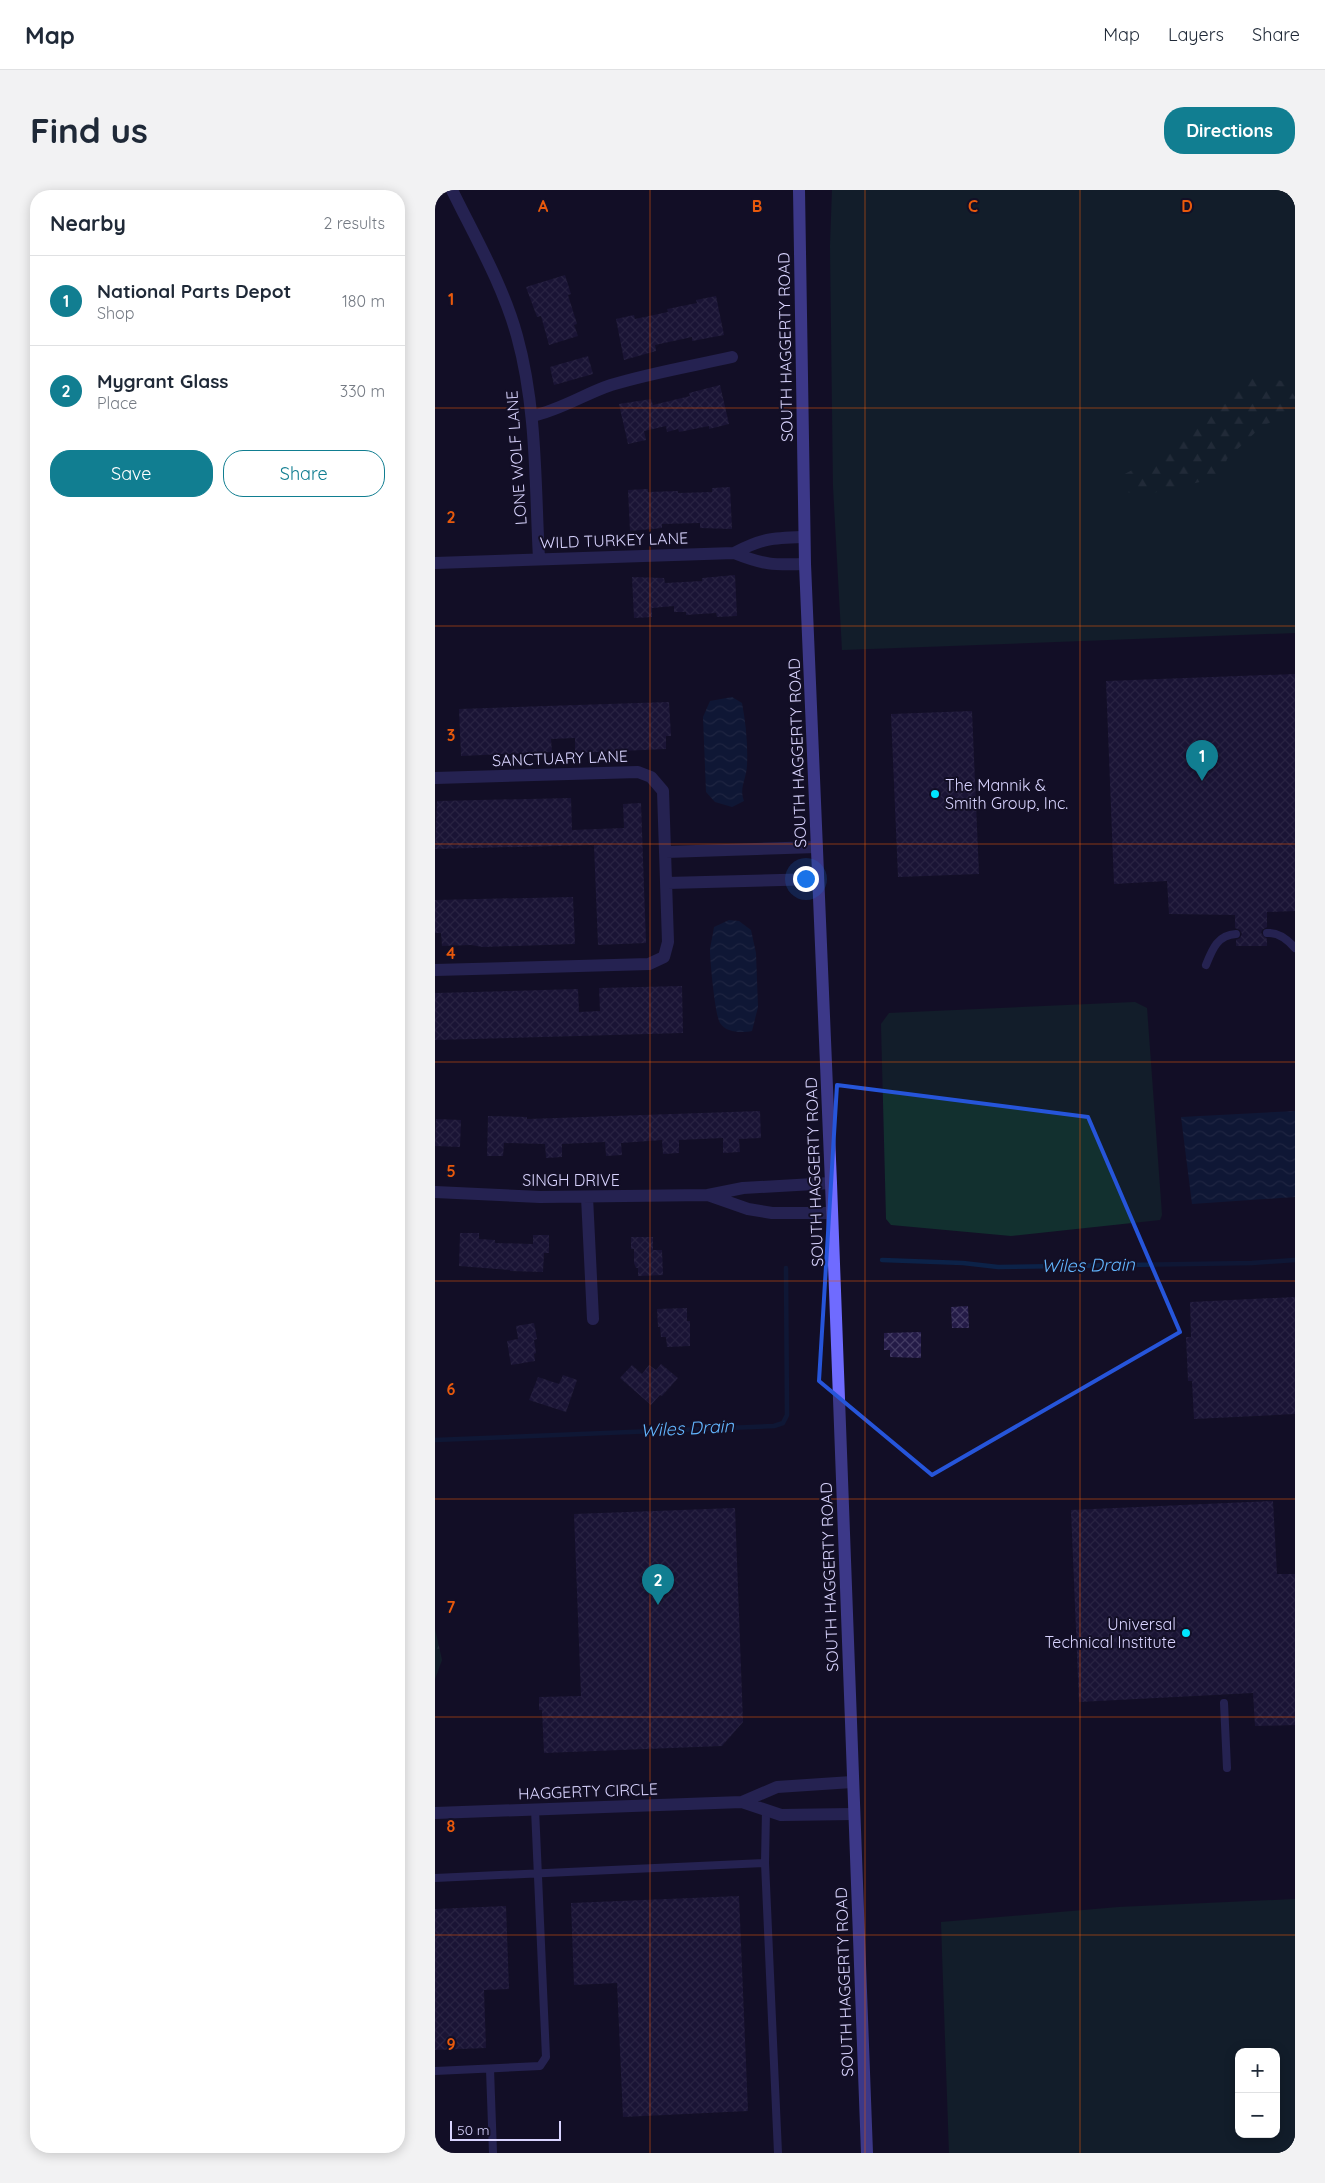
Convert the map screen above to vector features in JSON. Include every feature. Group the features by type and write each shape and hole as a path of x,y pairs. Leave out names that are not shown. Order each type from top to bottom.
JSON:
{"main road":[{"name":"SOUTH HAGGERTY ROAD","path":"799,190 804,538 831,1183 867,2153"}],"street":[{"name":"LONE WOLF LANE","path":"452,190 498,283 510,313 519,344 532,416 539,559"},
{"path":"532,416 574,402 620,382 733,358"},
{"name":"WILD TURKEY LANE","path":"435,562 734,552 756,541 769,538 804,538"},
{"name":"WILD TURKEY LANE","path":"734,552 759,563 805,564"},
{"name":"SANCTUARY LANE","path":"435,778 638,772 651,777 663,791 668,942 664,957 649,964 435,970"},
{"path":"666,852 817,847"},
{"path":"667,883 818,879"},
{"name":"SINGH DRIVE","path":"435,1192 540,1198 587,1198 707,1195 743,1188 831,1183"},
{"name":"SINGH DRIVE","path":"707,1195 748,1209 772,1213 832,1213"},
{"path":"587,1198 593,1319"},
{"name":"HAGGERTY CIRCLE","path":"742,1802 777,1787 852,1782"},
{"name":"HAGGERTY CIRCLE","path":"435,1813 742,1802 781,1815 853,1814"}],"lane":[{"path":"1267,933 1274,933 1295,948"},
{"path":"1206,965 1213,946 1227,935 1236,934"},
{"path":"1224,1703 1227,1768"},
{"path":"435,2071 540,2066 546,2057 535,1809"},
{"path":"766,1810 765,1863 778,2153"},
{"path":"435,1878 765,1863"},
{"path":"490,2069 493,2153"}],"highlighted area":[{"path":"837,1085 1088,1117 1180,1332 932,1475 819,1381"}],"green space":[{"path":"832,190 1295,190 1295,633 842,650 833,486 830,246"},
{"path":"1248,376 1267,377 1285,382 1295,397 1295,412 1262,426 1227,459 1221,477 1140,496 1121,490 1119,477 1176,447 1197,416 1228,388"},
{"path":"1135,1002 1147,1008 1162,1215 1160,1220 1011,1236 891,1225 886,1219 881,1024 889,1013"},
{"path":"435,1629 442,1660 435,1679"},
{"path":"1295,1899 1295,2153 949,2153 941,1922 1119,1907"}],"water":[{"path":"732,697 742,703 745,719 747,758 742,788 744,801 732,807 715,802 706,792 703,717 710,701"},
{"path":"729,920 739,921 751,930 756,953 758,1007 752,1031 739,1032 726,1029 720,1023 716,1010 710,947 714,927"},
{"path":"1295,1111 1295,1197 1192,1204 1181,1117"}],"building":[{"path":"565,275 571,294 568,295 577,324 574,325 578,336 549,345 541,316 537,317 526,287"},
{"path":"716,296 724,335 692,341 692,337 655,345 656,351 624,360 616,319 634,315 635,319 668,312 667,309 697,303 696,300"},
{"path":"588,356 593,374 554,385 550,367"},
{"path":"720,385 729,424 709,429 709,426 679,432 678,429 667,432 666,426 644,431 646,440 628,444 619,404 651,399 653,405 690,396 689,393"},
{"path":"730,487 732,529 700,528 700,523 662,524 662,528 630,531 628,490 648,489 648,492 678,491 678,493 712,492 712,488"},
{"path":"735,575 737,616 717,617 716,613 686,615 686,612 674,612 674,606 652,608 652,617 634,618 632,577 664,578 665,583 702,581 702,578"},
{"path":"1295,674 1295,911 1267,912 1267,927 1261,933 1267,939 1267,946 1236,946 1236,940 1242,934 1240,930 1235,928 1235,915 1169,914 1167,881 1114,884 1106,681"},
{"path":"669,702 671,736 666,736 666,749 575,753 575,738 551,739 552,752 461,756 459,709"},
{"name":"The Mannik & Smith Group, Inc.","path":"972,711 979,874 898,877 891,714"},
{"path":"571,798 572,830 624,828 623,804 641,803 646,943 598,945 594,845 435,849 437,801"},
{"path":"573,897 575,944 483,947 471,945 442,946 441,933 435,933 435,900"},
{"path":"682,986 683,1033 435,1040 435,993 578,989 579,1012 600,1011 599,988"},
{"path":"760,1111 761,1138 739,1139 740,1152 723,1153 723,1138 679,1140 679,1153 663,1154 662,1140 621,1143 622,1155 606,1156 605,1142 562,1144 562,1157 546,1158 545,1144 504,1143 503,1156 487,1156 488,1116 527,1117 527,1119"},
{"path":"436,1119 461,1120 460,1147 435,1146"},
{"path":"460,1233 479,1233 479,1239 495,1240 495,1243 533,1244 533,1235 549,1235 549,1253 544,1253 543,1272 459,1266"},
{"path":"631,1237 653,1237 653,1250 662,1250 663,1275 638,1276 638,1268 636,1268 634,1263 634,1249 631,1249"},
{"path":"1295,1297 1295,1414 1194,1419 1192,1381 1188,1381 1186,1337 1191,1337 1190,1302"},
{"path":"968,1306 969,1328 952,1328 951,1307"},
{"path":"687,1308 687,1321 690,1321 690,1346 667,1347 666,1337 661,1337 660,1327 658,1327 657,1309"},
{"path":"534,1323 537,1339 534,1340 535,1361 511,1365 507,1341 518,1339 516,1326"},
{"path":"921,1332 921,1358 890,1357 890,1350 884,1350 884,1333"},
{"path":"661,1364 678,1378 651,1405 620,1378 632,1365 642,1374 649,1365 656,1370"},
{"path":"563,1375 577,1380 566,1412 529,1400 538,1377 559,1384"},
{"name":"Universal Technical Institute","path":"1273,1501 1277,1574 1295,1574 1295,1725 1255,1726 1253,1693 1079,1702 1071,1510"},
{"path":"735,1508 743,1722 722,1746 544,1753 542,1710 539,1710 539,1697 581,1696 574,1514"},
{"path":"739,1896 748,2111 623,2117 617,1983 574,1985 571,1903"},
{"path":"506,1906 509,1989 484,1990 486,2048 435,2050 435,1909"}],"waterway":[{"name":"Wiles Drain","path":"882,1260 963,1263 998,1267 1252,1263 1295,1260"},
{"name":"Wiles Drain","path":"435,1440 774,1426 783,1423 787,1415 786,1268"}],"place":[{"name":"National Parts Depot","path":"1202,781"},
{"name":"The Mannik & Smith Group, Inc.","path":"935,794"},
{"name":"Mygrant Glass","path":"658,1605"},
{"name":"Universal Technical Institute","path":"1186,1633"}]}
